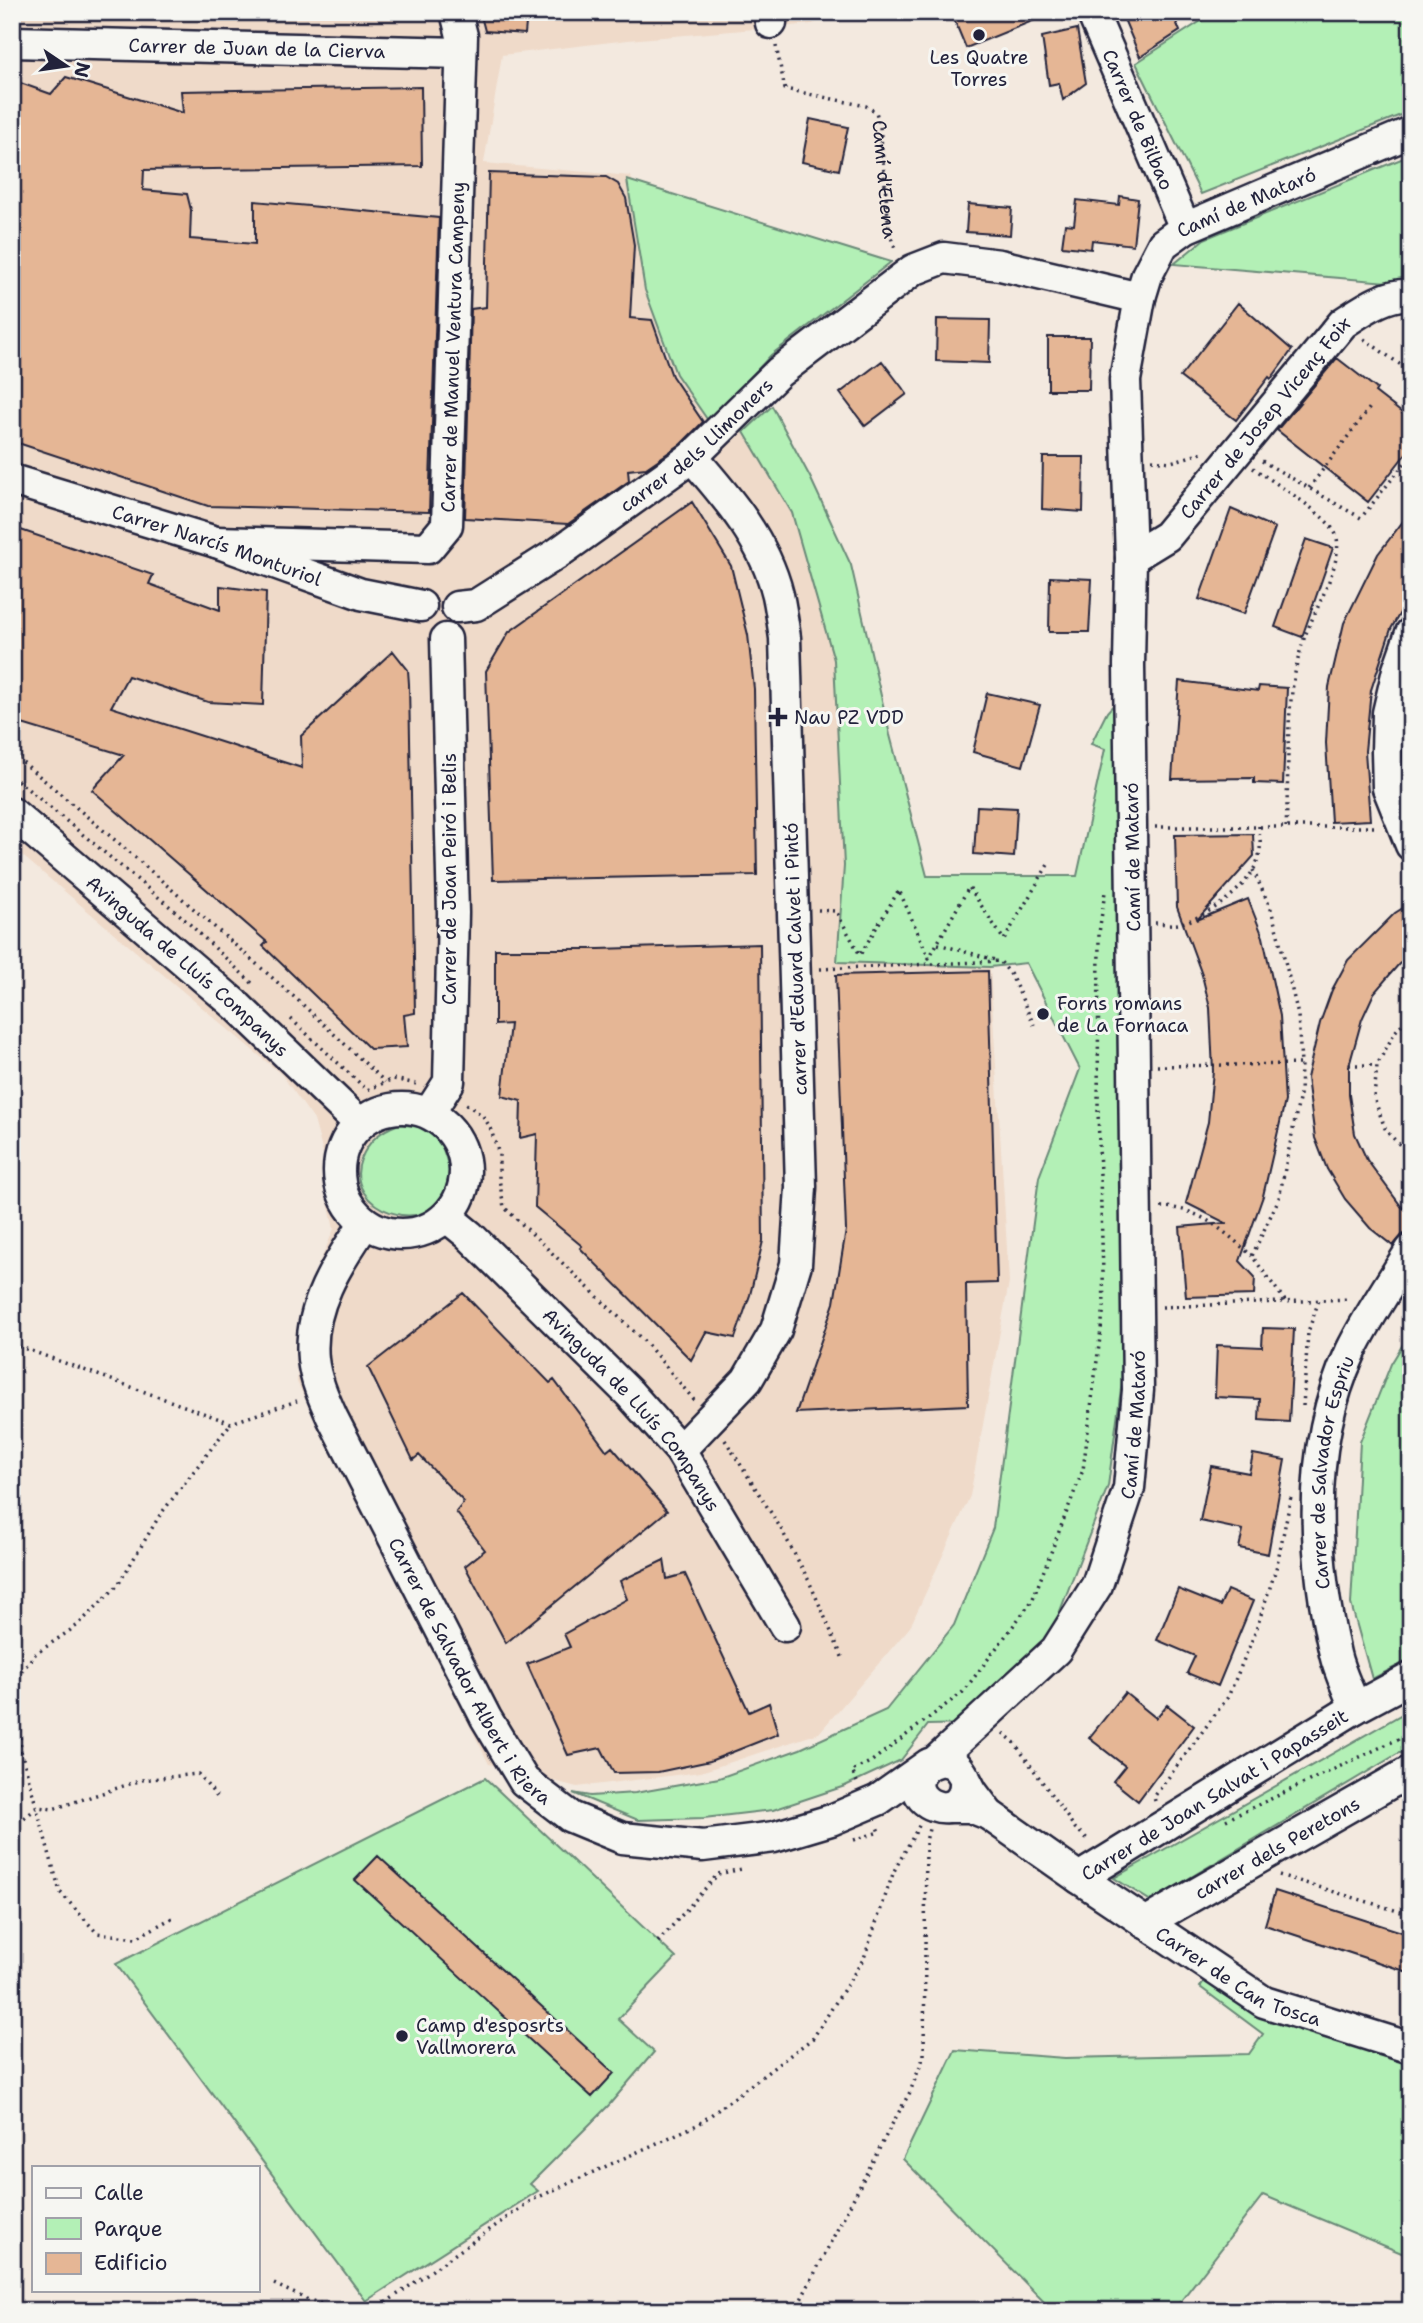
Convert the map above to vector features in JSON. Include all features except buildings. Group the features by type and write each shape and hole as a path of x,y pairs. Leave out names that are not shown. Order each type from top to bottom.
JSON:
{"street":[{"name":"Carrer de Manuel Ventura Campeny","path":"216,542 428,548 447,525 462,36 456,12"},
{"name":"Carrer de Bilbao","path":"1092,12 1185,228"},
{"name":"Carrer de Juan de la Cierva","path":"12,42 461,53"},
{"name":"Camí de Mataró","path":"948,1769 990,1716 1056,1650 1097,1585 1129,1488 1138,1390 1129,665 1131,558 1125,380 1139,298 1154,258 1163,244 1185,228 1411,132"},
{"path":"925,265 944,258 1000,265 1139,298"},
{"name":"carrer dels Llimoners","path":"457,607 476,605 558,553 692,457 779,372 913,270 925,265"},
{"name":"Carrer de Josep Vicenç Foix","path":"1131,558 1167,536 1343,323 1398,294 1411,295"},
{"name":"carrer d'Eduard Calvet i Pintó","path":"680,1450 747,1380 776,1330 796,1264 801,1187 785,638 777,593 757,543 724,493 692,457"},
{"name":"Carrer Narcís Monturiol","path":"12,480 216,542 361,594 421,606"},
{"path":"445,598 457,607 460,623 452,635 446,639 435,640 423,633 417,621 421,606 430,599 445,598"},
{"path":"1411,633 1398,670 1388,713 1387,752 1388,788 1411,845"},
{"name":"Carrer de Joan Peiró i Belis","path":"436,1102 449,1082 453,913 446,639"},
{"name":"Avinguda de Lluís Companys","path":"12,813 238,1007 360,1124"},
{"path":"436,1102 460,1144 466,1161 465,1184 457,1205 447,1217 429,1230 407,1235 385,1233 365,1223 349,1207 343,1196 338,1174 346,1141 360,1124 378,1112 436,1102"},
{"name":"Avinguda de Lluís Companys","path":"447,1217 469,1235 630,1394 680,1450 785,1626"},
{"name":"Carrer de Salvador Albert i Riera","path":"365,1223 334,1270 320,1302 313,1333 313,1360 320,1386 332,1417 486,1718 524,1781 571,1817 622,1838 703,1846 774,1837 831,1820 948,1769"},
{"name":"Carrer de Salvador Espriu","path":"1355,1709 1335,1656 1323,1583 1318,1490 1322,1450 1329,1414 1351,1352 1411,1250"},
{"name":"Carrer de Joan Salvat i Papasseit","path":"937,1810 970,1807 989,1814 1079,1878 1355,1709 1411,1678"},
{"path":"948,1769 963,1796 937,1810 923,1799 918,1787 920,1774 948,1769"},
{"name":"Carrer de Joan Salvat i Papasseit","path":"948,1769 973,1793 989,1814"},
{"name":"carrer dels Peretons","path":"1145,1923 1411,1771"},
{"name":"Carrer de Salvador Albert i Riera","path":"872,1803 937,1810"},
{"name":"Carrer de Can Tosca","path":"1079,1878 1264,2002 1411,2048"}],"path":[{"name":"Camí d'Elena","path":"770,18 785,89 866,106 876,112 880,126 889,229 893,244 900,254 921,259 925,265"},
{"path":"1343,323 1411,372"},
{"path":"1309,488 1371,406"},
{"path":"1237,452 1361,518 1411,455"},
{"path":"1237,452 1328,521 1337,536 1336,559 1305,636 1292,680 1286,827"},
{"path":"12,754 129,852 301,1003 384,1083"},
{"path":"12,776 180,915 261,991"},
{"path":"1132,826 1371,827"},
{"path":"1153,923 1177,924 1209,912 1242,886 1261,851 1259,827"},
{"path":"793,910 836,911 860,955 899,890 929,958 969,887 1004,940 1049,863"},
{"path":"1252,1256 1279,1198 1300,1096 1301,1064 1298,1015 1284,957 1271,909 1253,870"},
{"path":"842,1844 879,1832 872,1803 852,1771 872,1761 963,1692 1032,1601 1083,1470 1104,1306 1098,1097 1099,933 1106,884"},
{"path":"937,944 1000,961 1011,975 1034,1025"},
{"path":"794,971 1000,961"},
{"path":"282,1010 367,1090 393,1079 436,1102 456,1096 484,1116 499,1154 499,1179 504,1207 648,1344 710,1420 780,1527 809,1581 843,1659"},
{"path":"1411,1014 1395,1032 1377,1065 1374,1098 1386,1131 1411,1156"},
{"path":"1212,1065 1301,1064"},
{"path":"1349,1065 1377,1065"},
{"path":"1171,1207 1213,1222 1252,1256 1286,1302"},
{"path":"1184,1306 1351,1299"},
{"path":"1303,1415 1308,1332 1319,1300"},
{"path":"12,1344 231,1423"},
{"path":"172,1918 136,1938 97,1933 60,1892 21,1751 15,1681 34,1655 78,1625 118,1586 160,1515 231,1423 292,1404 320,1386"},
{"path":"1155,1804 1154,1797 1228,1697 1255,1633 1276,1569 1291,1497"},
{"path":"963,1692 1014,1742 1075,1828 1097,1846 1104,1846 1109,1859"},
{"path":"1222,1822 1411,1733"},
{"path":"12,1824 19,1822 38,1807 53,1809 142,1780 198,1774 218,1798"},
{"path":"374,2311 532,2200 699,2124 813,2038 864,1958 894,1871 921,1824 937,1810"},
{"path":"795,2311 911,2092 924,2056 926,1841 937,1810"},
{"path":"658,1942 718,1874 743,1869"},
{"path":"1278,1875 1411,1915"},
{"path":"274,2284 306,2299 344,2311"}],"shaded area":[{"path":"12,12 841,12 812,24 628,40 502,55 484,163 631,176 665,353 744,432 792,513 834,660 844,866 837,962 990,967 1009,1282 970,1496 910,1627 819,1733 701,1772 577,1787 489,1764 297,1382 302,1304 334,1229 326,1194 323,1153 314,1120 282,1075 12,847"}],"green space":[{"path":"1215,12 1411,12 1411,111 1201,194 1136,63"},
{"path":"1411,155 1411,284 1174,264 1204,239"},
{"path":"627,180 891,262 771,355 709,422 676,374 645,290"},
{"path":"772,406 810,477 851,565 890,735 927,876 1077,876 1105,749 1091,744 1107,712 1115,703 1129,1329 1108,1486 1047,1645 969,1724 928,1725 901,1760 845,1786 773,1810 704,1818 638,1820 573,1793 590,1796 635,1793 719,1778 800,1749 886,1710 954,1625 993,1528 1039,1177 1080,1069 1026,963 990,967 837,962 844,866 834,660 792,513 744,432"},
{"path":"399,1124 419,1127 440,1140 447,1159 449,1171 446,1187 438,1203 424,1213 408,1215 375,1205 364,1192 358,1177 361,1159 368,1146 381,1133"},
{"path":"1411,1331 1411,1659 1372,1679 1351,1604 1360,1442 1391,1364"},
{"path":"1411,1709 1411,1753 1399,1753 1151,1901 1114,1878"},
{"name":"Camp d'esposrts Vallmorera","path":"485,1778 676,1958 618,2019 654,2052 609,2105 530,2184 538,2191 366,2301 116,1964"},
{"path":"1206,1978 1281,2021 1411,2065 1411,2257 1263,2195 1173,2311 1053,2311 903,2159 955,2050 1065,2058 1249,2054 1263,2034 1200,1987"}],"place":[{"name":"Les Quatre Torres","path":"979,35"},
{"name":"Nau PZ VDD","path":"778,717"},
{"name":"Forns romans de La Fornaca","path":"1043,1014"},
{"name":"Camp d'esposrts Vallmorera","path":"402,2036"}]}
